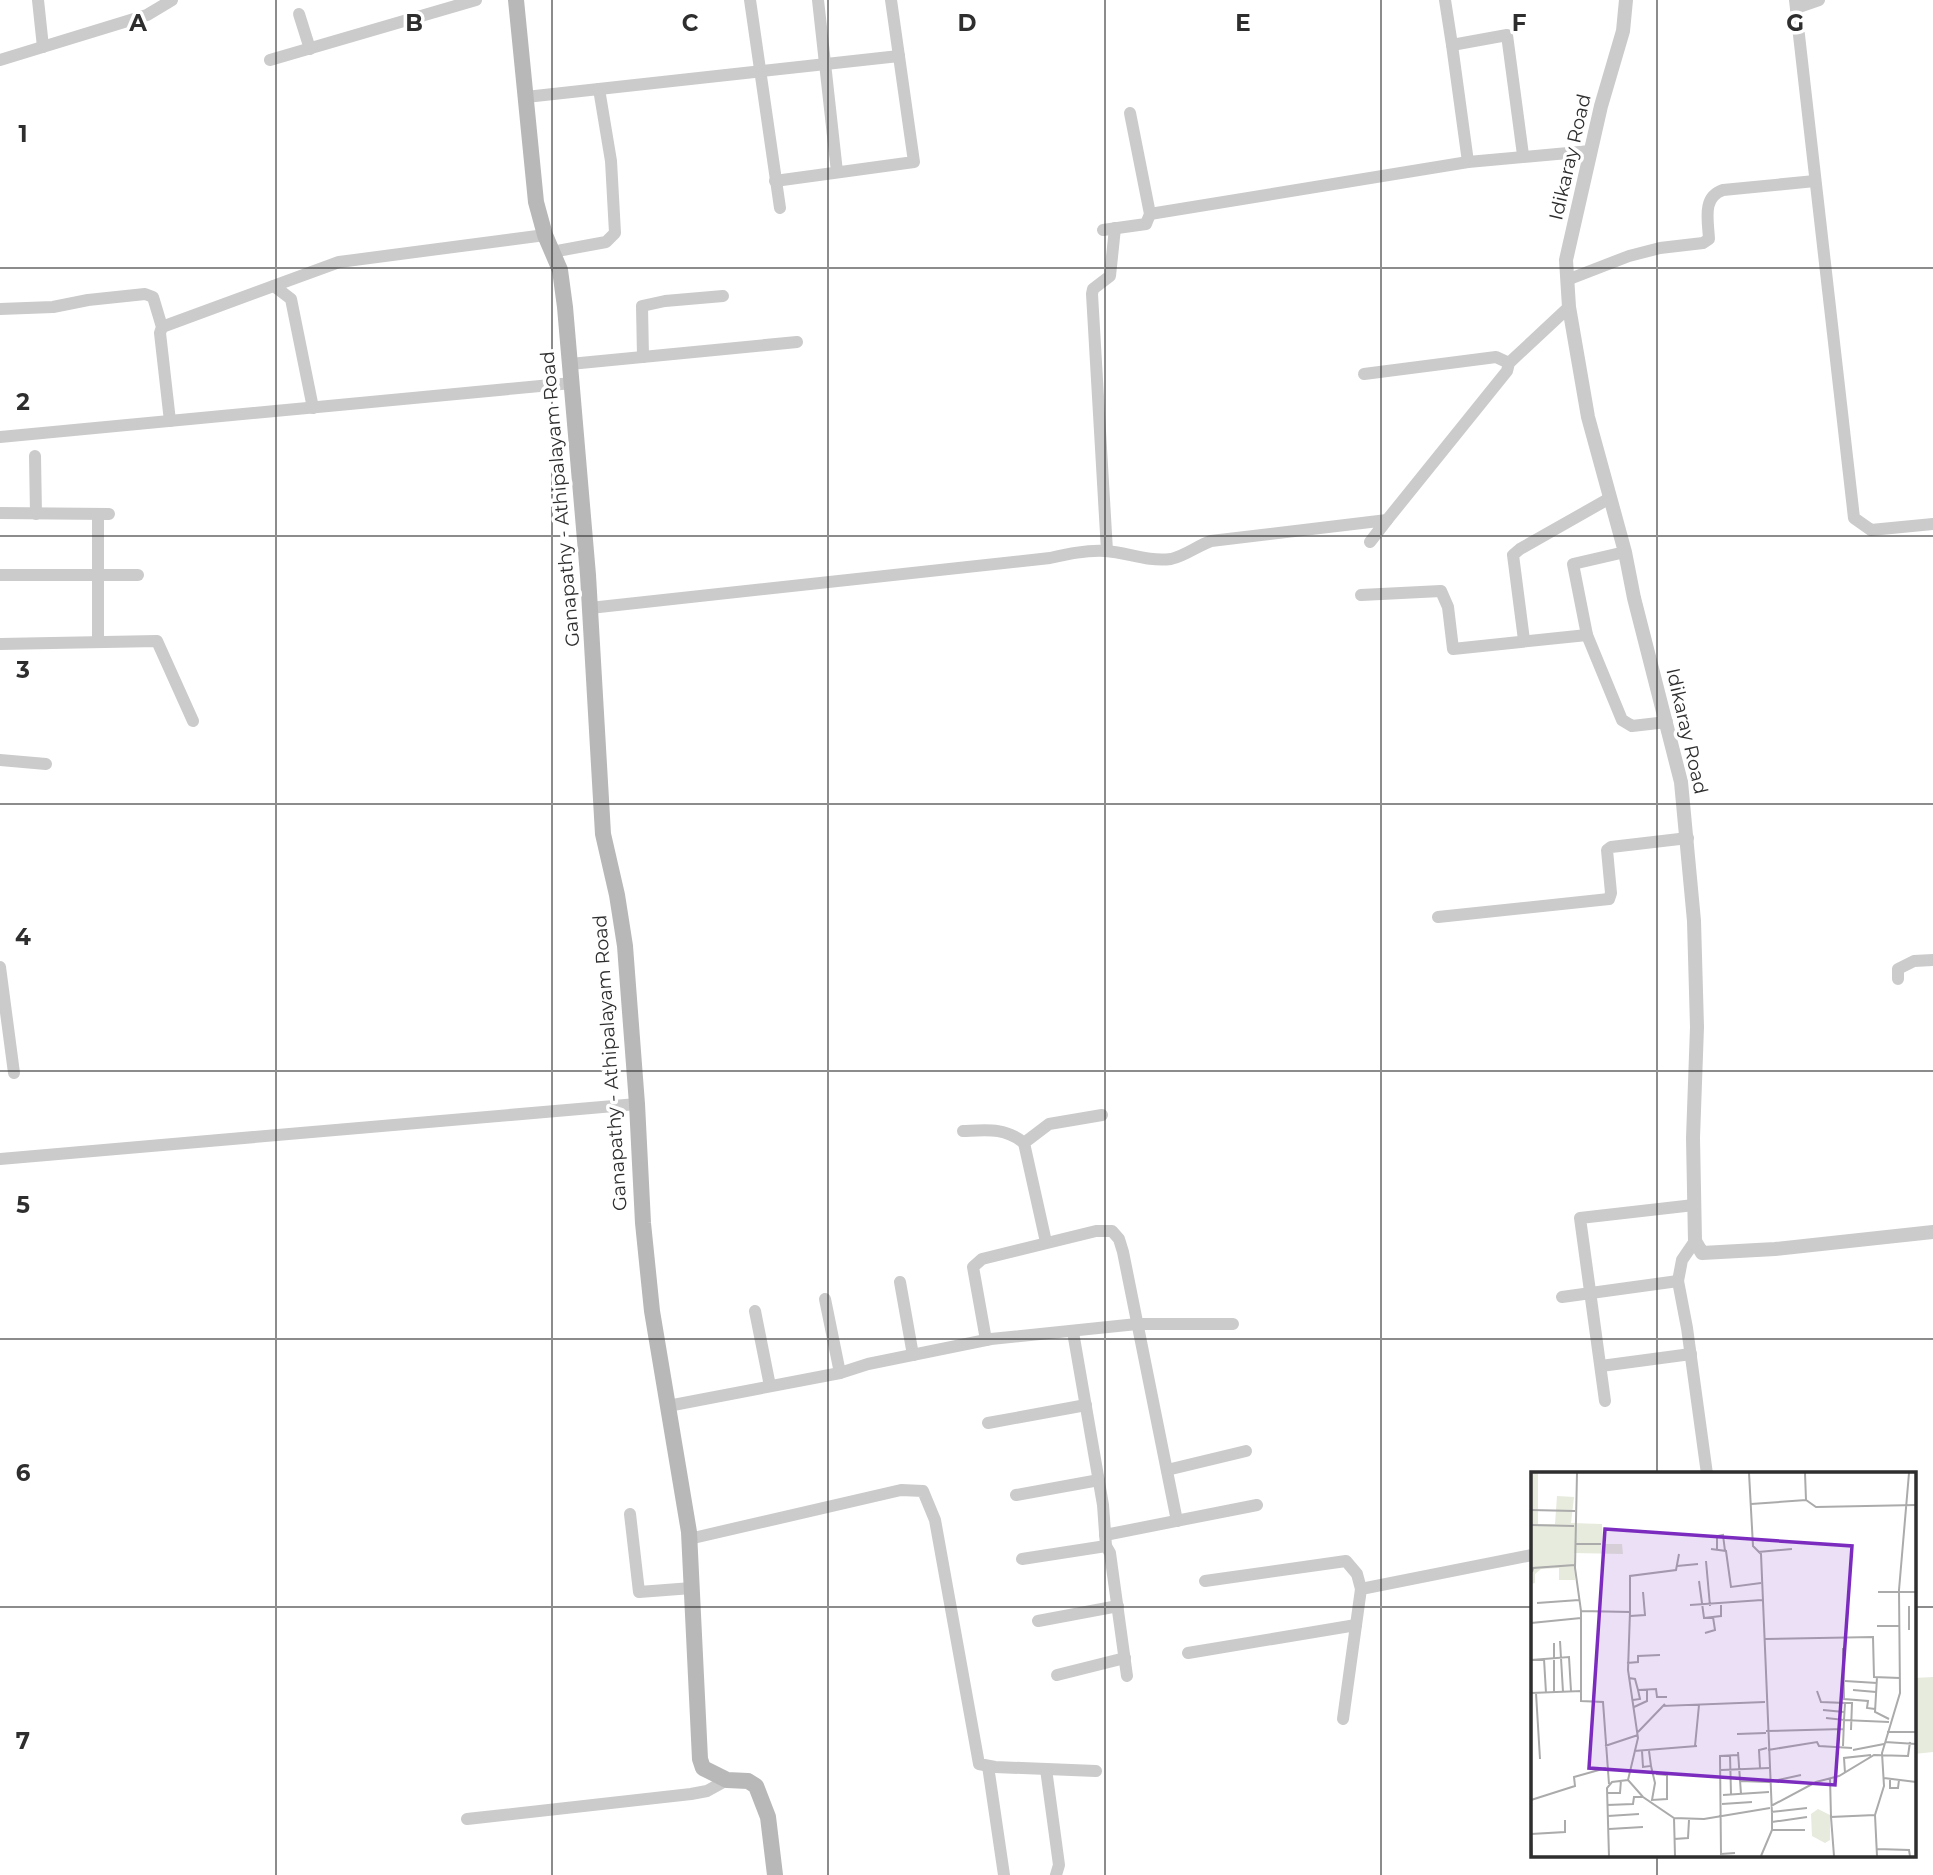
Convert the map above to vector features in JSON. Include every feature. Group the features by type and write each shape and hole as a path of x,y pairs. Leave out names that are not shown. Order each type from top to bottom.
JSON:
{"main road":[{"name":"Ganapathy - Athipalayam Road","path":"516,0 536,202 545,234 560,270 572,383 590,608 603,834 625,946 643,1223 652,1311 689,1539 700,1759 703,1768 727,1780 748,1781 756,1786 768,1817 775,1875"}],"street":[{"path":"38,0 43,47"},
{"path":"0,60 147,15 172,0"},
{"path":"270,60 476,0"},
{"path":"750,0 779,208"},
{"path":"818,0 837,172"},
{"path":"775,181 914,162 891,0"},
{"path":"1445,0 1468,162"},
{"name":"Idikaray Road","path":"1626,0 1623,32 1590,151 1566,260 1567,280 1569,307 1588,417 1625,552 1634,598 1681,782 1694,921 1697,1027 1693,1138 1695,1241"},
{"path":"1819,0 1796,4 1854,518 1871,530 1933,524"},
{"path":"299,14 310,49"},
{"path":"1451,45 1507,35 1523,155"},
{"path":"526,97 899,57"},
{"path":"552,251 606,242 615,233 611,161 599,89"},
{"path":"1107,551 1092,294 1093,289 1111,276 1109,229 1146,224 1150,214 1130,113"},
{"path":"1150,214 1468,162 1590,151"},
{"path":"1567,280 1629,256 1660,248 1703,243 1709,239 1707,203 1714,193 1815,181"},
{"path":"162,327 339,262 545,234"},
{"path":"274,286 291,299 313,408"},
{"path":"0,309 53,307 145,294 153,297 162,327 160,333 170,421"},
{"path":"643,357 642,306 665,301 723,296"},
{"path":"1370,542 1507,371 1509,363 1569,307"},
{"path":"570,364 797,342"},
{"path":"1364,374 1496,357 1509,363"},
{"path":"0,437 572,383"},
{"path":"35,456 36,514"},
{"path":"1524,640 1513,555 1610,498"},
{"path":"0,513 104,514 98,575 98,642"},
{"path":"590,608 1036,560 1078,552 1107,551 1143,559 1167,559 1182,556 1211,541 1387,520"},
{"path":"1625,552 1573,564 1587,635 1622,720 1632,726 1667,722"},
{"path":"0,575 138,575"},
{"path":"1361,595 1441,591 1448,607 1453,649 1587,635"},
{"path":"0,644 157,641 193,721"},
{"path":"0,760 46,764"},
{"path":"1438,917 1609,900 1611,893 1607,850 1611,847 1688,838"},
{"path":"1898,979 1898,969 1914,961 1933,960"},
{"path":"0,967 14,1073"},
{"path":"0,1159 637,1104"},
{"path":"1024,1143 1049,1124 1102,1115"},
{"path":"964,1131 998,1130 1013,1134 1024,1143 1046,1242"},
{"path":"1605,1401 1580,1219 1694,1205"},
{"path":"986,1340 974,1267 982,1259 1096,1231 1112,1231 1119,1238 1124,1252 1177,1521"},
{"path":"1707,1472 1678,1281 1682,1260 1695,1241 1702,1253 1775,1249 1933,1232"},
{"path":"1562,1297 1678,1281"},
{"path":"900,1282 914,1355"},
{"path":"824,1299 840,1373"},
{"path":"755,1311 770,1387"},
{"path":"668,1406 840,1373 986,1340 1137,1324 1233,1324"},
{"path":"1073,1332 1099,1480 1127,1676"},
{"path":"1601,1366 1691,1354"},
{"path":"988,1423 1086,1405"},
{"path":"1167,1471 1246,1451"},
{"path":"1016,1495 1099,1480"},
{"path":"689,1539 901,1490 923,1491 936,1520 979,1763 988,1766 1096,1771"},
{"path":"1022,1559 1106,1541 1177,1521 1257,1505"},
{"path":"630,1514 639,1592 692,1588"},
{"path":"1361,1589 1531,1555"},
{"path":"1205,1581 1346,1561 1357,1574 1361,1589 1343,1719"},
{"path":"1038,1621 1118,1606"},
{"path":"1188,1653 1356,1625"},
{"path":"1057,1675 1125,1658"},
{"path":"988,1766 1004,1875"},
{"path":"1046,1769 1059,1865 1056,1875"},
{"path":"467,1819 691,1794 706,1791 727,1780"}],"shaded area":[{"path":"1933,1677 1933,1752 1916,1754 1916,1678"}]}
